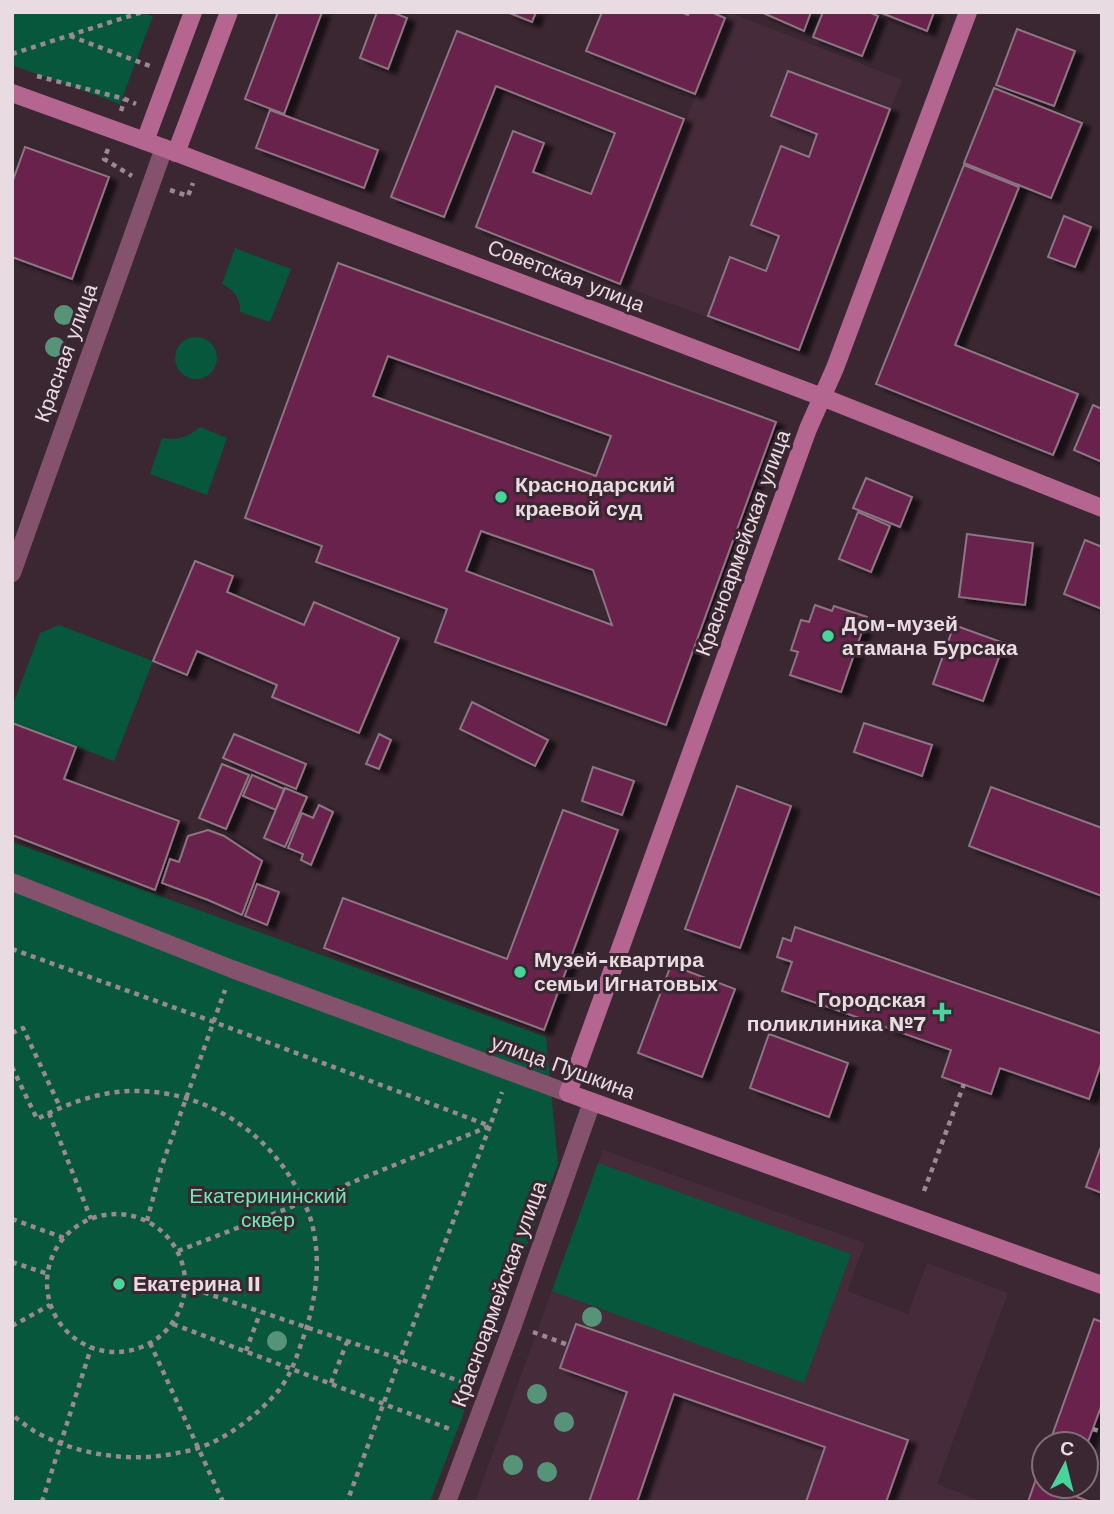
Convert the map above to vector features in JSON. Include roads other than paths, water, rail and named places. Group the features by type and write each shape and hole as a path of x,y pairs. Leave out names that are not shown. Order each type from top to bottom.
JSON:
{"street":[{"path":"145,141 193,12"},
{"name":"Красная улица","path":"12,573 170,150 229,12"},
{"name":"Красноармейская улица","path":"568,1093 808,429 835,368 968,12"},
{"name":"Советская улица","path":"12,93 170,150 822,397 1102,508"},
{"name":"улица Пушкина","path":"12,881 232,969 592,1102 1102,1285"},
{"name":"Красноармейская улица","path":"447,1502 592,1102"}],"place":[{"name":"Краснодарский краевой суд","path":"501,497"},
{"name":"Дом-музей атамана Бурсака","path":"828,636"},
{"name":"Музей-квартира семьи Игнатовых","path":"520,972"},
{"name":"Городская поликлиника №7","path":"942,1012"},
{"name":"Екатерина II","path":"119,1284"}],"park label":[{"name":"Екатерининский сквер","path":"268,1208"}]}
